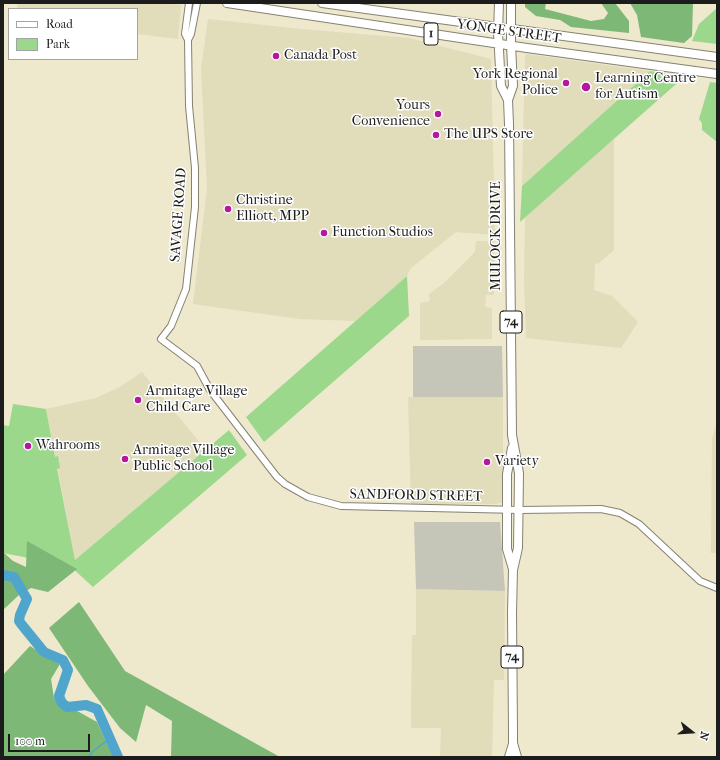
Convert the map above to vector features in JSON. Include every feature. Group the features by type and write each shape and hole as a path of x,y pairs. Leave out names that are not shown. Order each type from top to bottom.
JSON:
{"main road":[{"name":"YONGE STREET","path":"227,3 499,44 717,74"},
{"name":"YONGE STREET","path":"322,3 717,57"},
{"name":"MULOCK DRIVE","path":"499,3 498,26 501,86 508,100"},
{"name":"MULOCK DRIVE","path":"511,3 513,86 508,100 513,442 519,473 518,548 513,570 513,743 517,757"},
{"name":"MULOCK DRIVE","path":"513,442 507,474 507,549 513,570"},
{"name":"MULOCK DRIVE","path":"509,757 513,743"}],"street":[{"name":"SAVAGE ROAD","path":"161,338 173,321 186,289 195,206 195,168 189,106 188,40 185,34 189,3"},
{"name":"SAVAGE ROAD","path":"188,40 191,34 197,3"},
{"name":"SANDFORD STREET","path":"161,338 197,366 210,390 277,477 285,484 308,497 341,506 358,508 601,510 620,513 639,524 700,581 717,588"}],"shaded area":[{"path":"18,3 166,3 181,5 178,39 138,34 138,8 17,8"},
{"path":"208,19 301,29 409,38 491,59 495,235 456,232 411,268 407,276 356,321 300,319 193,304 207,189 201,69"},
{"path":"525,54 650,71 522,186"},
{"path":"614,139 614,250 599,263 595,264 594,290 612,296 638,322 621,348 526,338 524,279 525,217"},
{"path":"476,241 494,241 494,295 486,295 485,307 492,308 492,339 420,340 420,303 430,301 429,294 444,283 475,252"},
{"path":"413,346 502,346 503,397 413,397"},
{"name":"Armitage Village Public School","path":"142,372 206,450 75,560 46,409 96,398 120,387"},
{"path":"408,397 503,397 503,502 496,504 411,504"},
{"path":"716,425 717,553 711,553 712,439"},
{"path":"414,522 500,522 505,591 416,589"},
{"path":"416,589 505,591 504,680 494,680 492,757 440,757 441,728 411,728 412,635 416,635"}],"green space":[{"path":"525,3 546,3 545,9 591,21 604,19 608,13 601,3 615,3 629,21 629,33 571,27 560,20 536,16 525,7"},
{"path":"630,3 693,3 692,36 684,43 641,37 637,15"},
{"path":"717,8 717,44 692,41 699,24"},
{"path":"650,71 684,77 520,222 522,186"},
{"path":"710,82 717,83 717,142 702,130 702,123 699,119"},
{"path":"407,276 409,316 264,442 246,417"},
{"path":"13,404 46,409 55,457 58,456 60,468 57,469 75,560 229,430 247,455 93,587 70,566 3,553 3,425 9,426"},
{"path":"27,541 77,569 48,592 31,588 19,595 3,610 3,552 13,561 26,567"},
{"path":"79,602 125,671 280,757 171,757 172,721 146,705 136,742 120,728 88,686 49,628"},
{"path":"30,646 60,664 51,679 54,698 97,722 113,757 3,757 3,675"}],"waterway":[{"path":"3,575 14,577 27,599 19,621 44,652 63,660 68,670 59,696 62,703 67,707 86,705 97,709 118,757"},
{"path":"89,757 92,752 109,739"}],"place":[{"name":"Canada Post","path":"276,56"},
{"name":"York Regional Police","path":"566,83"},
{"name":"Learning Centre for Autism","path":"586,87"},
{"name":"Yours Convenience","path":"438,114"},
{"name":"The UPS Store","path":"436,135"},
{"name":"Christine Elliott, MPP","path":"228,209"},
{"name":"Function Studios","path":"324,233"},
{"name":"Armitage Village Child Care","path":"138,400"},
{"name":"Wahrooms","path":"28,446"},
{"name":"Armitage Village Public School","path":"125,459"},
{"name":"Variety","path":"487,462"}]}
